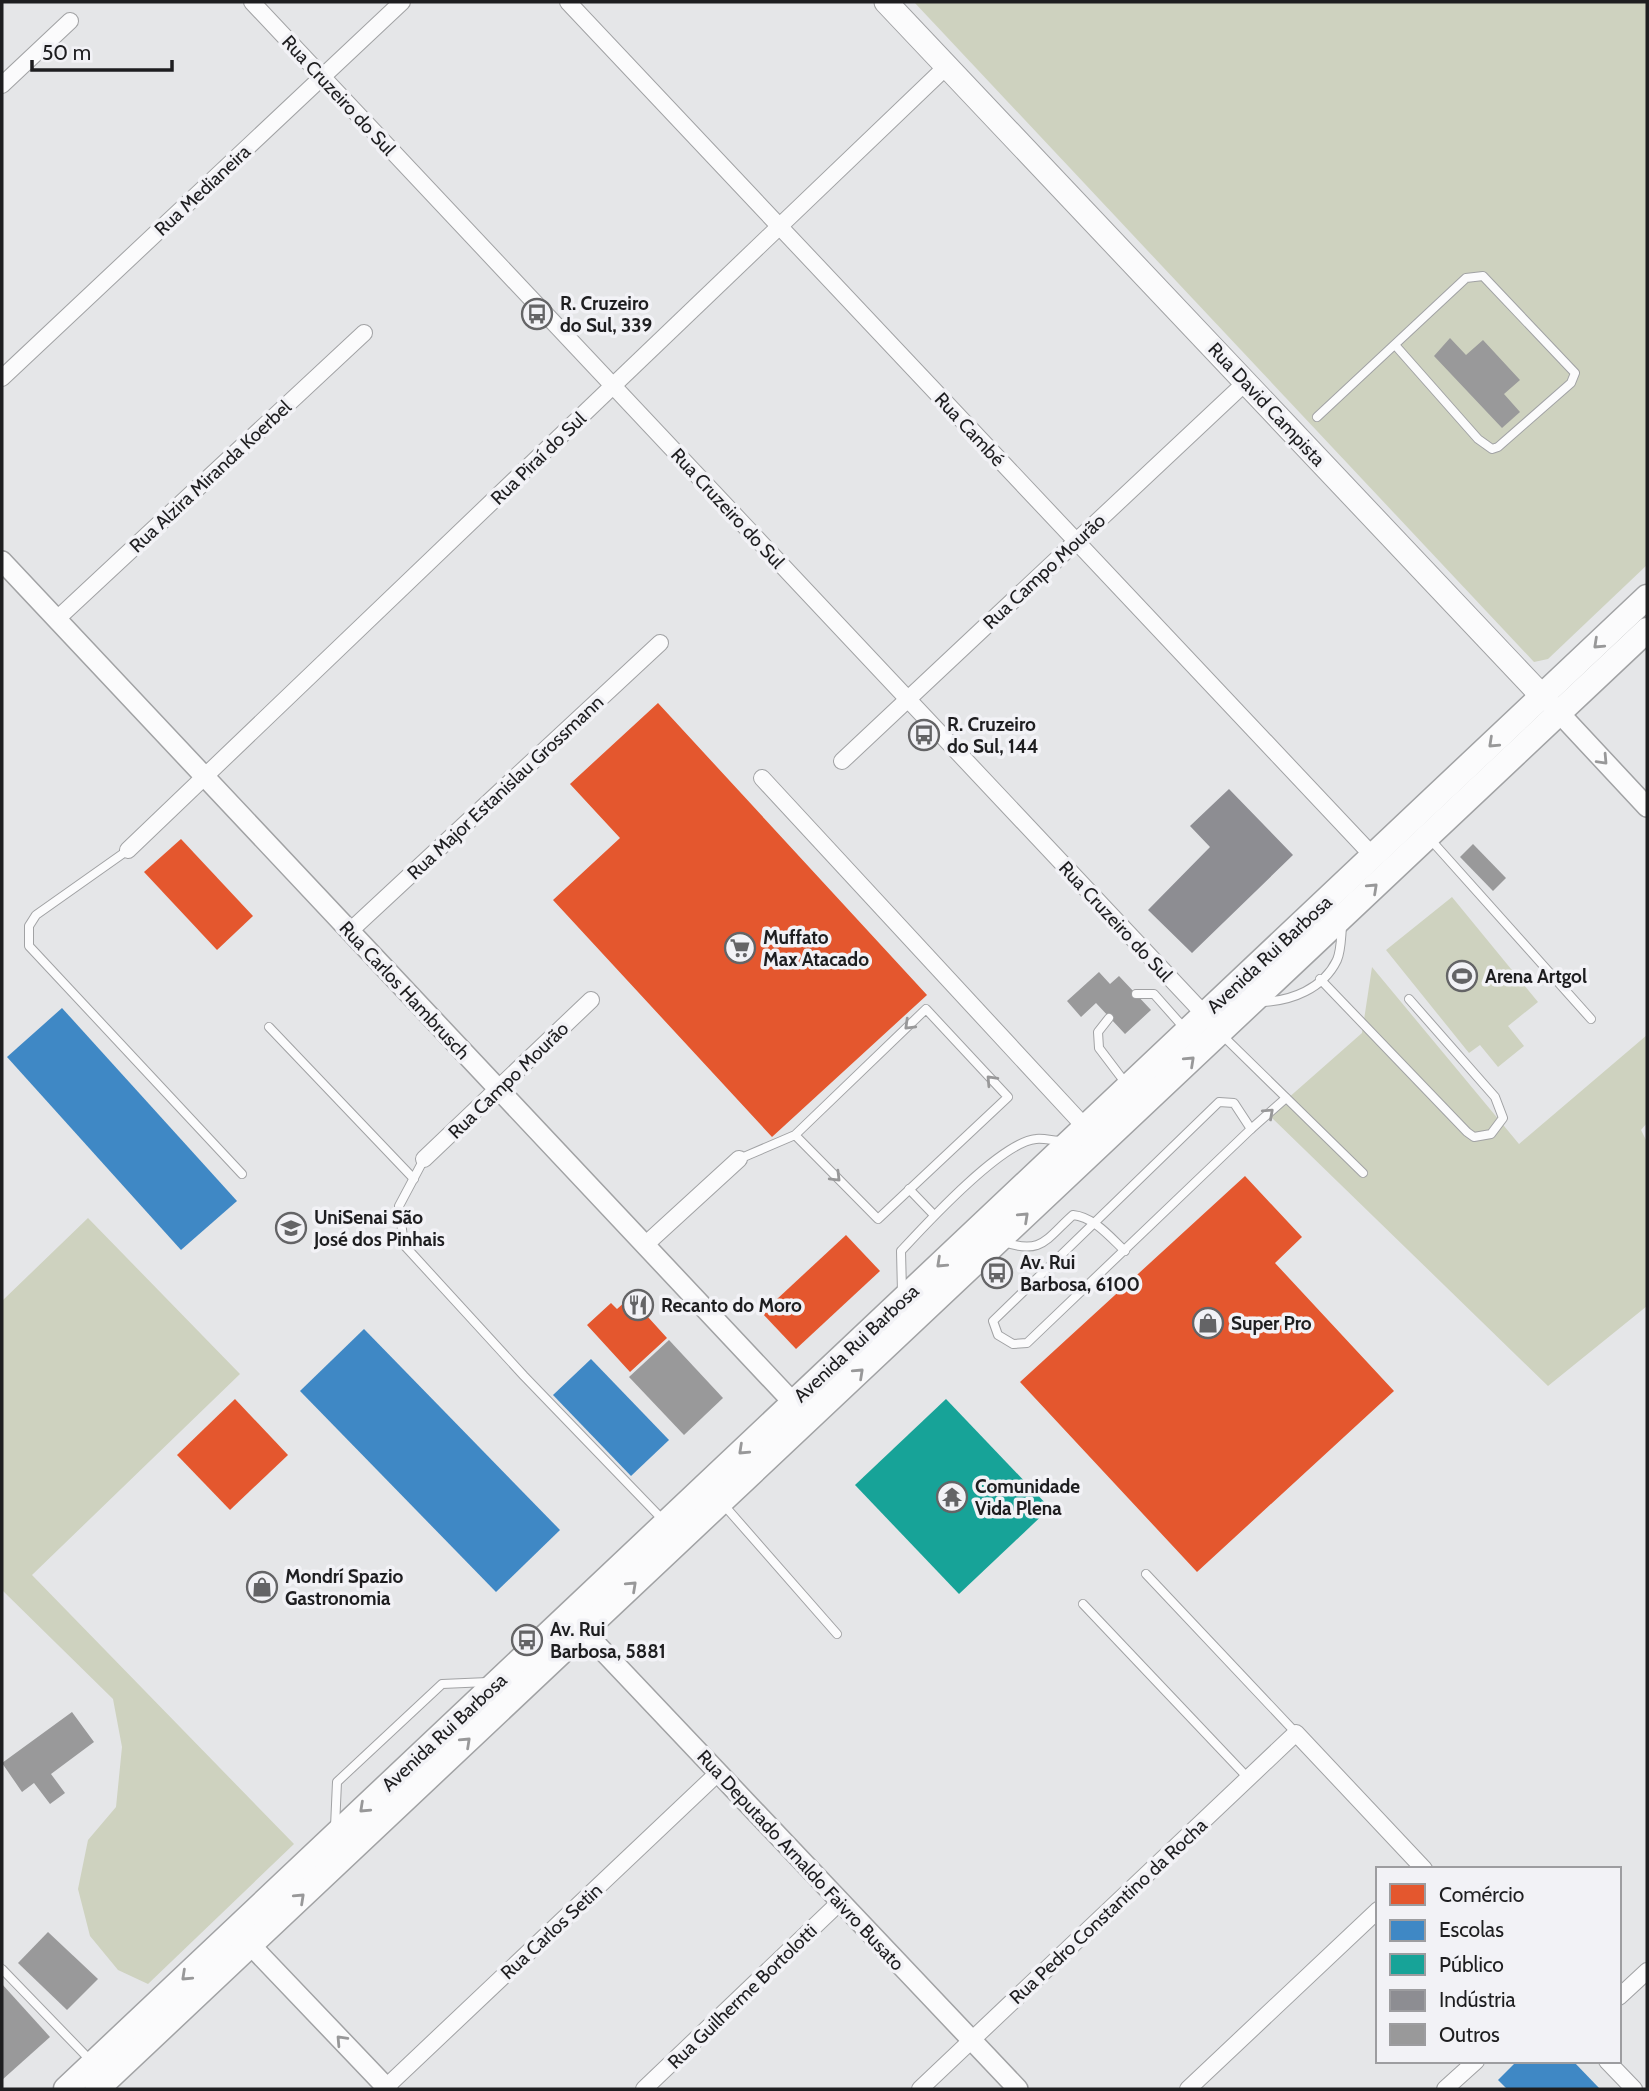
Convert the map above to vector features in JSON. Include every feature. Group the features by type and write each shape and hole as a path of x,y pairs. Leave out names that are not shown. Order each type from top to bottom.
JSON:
{"main road":[{"name":"Rua David Campista","path":"886,2 1551,705"},
{"name":"Avenida Rui Barbosa","path":"66,2089 93,2063 243,1937 584,1631 721,1502 902,1300 1128,1086 1204,1026 1252,1002 1343,917 1428,836 1551,705 1647,597"},
{"name":"Avenida Rui Barbosa","path":"97,2089 243,1937 335,1836 666,1523 999,1240 1204,1026 1373,856 1551,705 1647,630"}],"street":[{"name":"Rua Cruzeiro do Sul","path":"252,2 908,699 1204,1026"},
{"name":"Rua Medianeira","path":"2,378 402,2"},
{"name":"Rua Cambé","path":"568,2 1373,856"},
{"path":"2,85 70,20"},
{"name":"Rua Piraí do Sul","path":"128,850 947,66"},
{"name":"Rua Alzira Miranda Koerbel","path":"57,619 364,333"},
{"name":"Rua Campo Mourão","path":"842,761 1246,382"},
{"name":"Rua Carlos Hambrusch","path":"2,561 801,1411"},
{"name":"Rua Major Estanislau Grossmann","path":"350,931 660,642"},
{"name":"Rua David Campista","path":"1551,705 1647,807"},
{"path":"762,778 1077,1134"},
{"name":"Rua Campo Mourão","path":"424,1159 591,1000"},
{"path":"645,1245 739,1159"},
{"name":"Rua Deputado Arnaldo Faivro Busato","path":"584,1631 1017,2089"},
{"path":"1296,1733 1422,1867"},
{"name":"Rua Pedro Constantino da Rocha","path":"920,2089 1296,1733"},
{"name":"Rua Carlos Setin","path":"386,2089 718,1773"},
{"name":"Rua Guilherme Bortolotti","path":"644,2089 840,1902"},
{"path":"1188,2089 1376,1912"},
{"path":"243,1937 386,2089"},
{"path":"1621,1995 1647,1971"},
{"path":"1445,2089 1474,2063"},
{"path":"1609,2063 1634,2089"}],"lane":[{"path":"1317,417 1466,278 1483,276 1575,373 1571,383 1498,447 1492,449 1478,439 1395,345"},
{"path":"1428,836 1591,1019"},
{"path":"128,850 36,915 30,926 29,946 242,1174"},
{"path":"1252,1002 1297,998 1320,979 1337,960 1343,917"},
{"path":"1320,979 1467,1132 1474,1137 1491,1134 1503,1118 1495,1097 1409,999"},
{"path":"1136,994 1154,994 1204,1026 1286,1098 1363,1173"},
{"path":"739,1159 795,1135 926,1009 1008,1097 878,1219 795,1135"},
{"path":"1109,1018 1098,1032 1099,1048 1128,1086"},
{"path":"269,1027 414,1179"},
{"path":"1251,1129 1234,1103 1219,1102 993,1321 998,1335 1013,1344 1027,1343 1286,1098"},
{"path":"902,1300 901,1251 934,1215 999,1157 1033,1139 1077,1134"},
{"path":"424,1159 399,1206 404,1245 524,1376 666,1523"},
{"path":"909,1189 934,1215"},
{"path":"999,1240 1030,1250 1073,1215 1083,1216 1094,1223 1125,1251"},
{"path":"721,1502 837,1634"},
{"path":"1146,1574 1296,1733"},
{"path":"1083,1604 1248,1778"},
{"path":"335,1836 337,1782 442,1684 498,1681"},
{"path":"2,1969 93,2063"}],"green space":[{"path":"914,2 1647,2 1647,565 1548,659 1534,662"},
{"name":"Arena Artgol","path":"1452,897 1538,1002 1508,1026 1524,1046 1498,1067 1480,1045 1469,1053 1386,950"},
{"path":"1372,967 1519,1144 1647,1035 1647,1123 1641,1130 1647,1142 1647,1306 1548,1386 1269,1115 1362,1033"},
{"path":"88,1218 240,1374 32,1575 294,1844 148,1984 118,1970 90,1936 78,1889 88,1840 116,1807 122,1747 113,1699 2,1590 2,1301"}],"building: Comércio":[{"name":"Muffato Max Atacado","path":"658,703 927,995 772,1137 553,900 620,838 570,784"},
{"path":"181,839 253,916 217,950 144,872"},
{"name":"Super Pro","path":"1245,1176 1302,1237 1275,1263 1394,1391 1197,1572 1020,1382"},
{"path":"846,1235 880,1271 796,1349 762,1313"},
{"path":"634,1294 652,1313 648,1317 667,1338 630,1372 587,1325 611,1303 617,1309"},
{"path":"235,1399 288,1455 230,1510 177,1455"}],"building: Escolas":[{"path":"62,1008 237,1201 181,1250 7,1057"},
{"path":"364,1329 560,1530 496,1592 300,1391"},
{"path":"591,1359 669,1440 631,1476 553,1395"},
{"path":"1515,2063 1575,2063 1600,2089 1507,2089 1498,2080"}],"building: Público":[{"name":"Comunidade Vida Plena","path":"946,1399 1050,1508 959,1594 855,1485"}],"building: Indústria":[{"path":"1229,789 1293,855 1192,953 1148,910 1210,847 1190,826"}],"building: Outros":[{"path":"1450,338 1466,355 1483,340 1520,380 1504,394 1520,412 1502,428 1434,356"},
{"path":"1473,844 1506,878 1493,891 1460,857"},
{"path":"1099,972 1110,984 1119,976 1151,1010 1125,1034 1096,1003 1081,1017 1067,1001"},
{"path":"669,1340 723,1398 684,1435 629,1377"},
{"path":"72,1712 94,1742 51,1774 65,1793 50,1804 34,1783 22,1792 2,1763"},
{"path":"48,1932 98,1979 67,2010 18,1963"},
{"path":"2,1984 50,2037 2,2080"}],"place":[{"name":"R. Cruzeiro do Sul, 339","path":"537,314"},
{"name":"R. Cruzeiro do Sul, 144","path":"924,735"},
{"name":"Muffato Max Atacado","path":"740,948"},
{"name":"Arena Artgol","path":"1462,976"},
{"name":"UniSenai São José dos Pinhais","path":"291,1228"},
{"name":"Av. Rui Barbosa, 6100","path":"997,1273"},
{"name":"Recanto do Moro","path":"638,1305"},
{"name":"Super Pro","path":"1208,1323"},
{"name":"Comunidade Vida Plena","path":"952,1497"},
{"name":"Mondrí Spazio Gastronomia","path":"262,1587"},
{"name":"Av. Rui Barbosa, 5881","path":"527,1640"}]}
